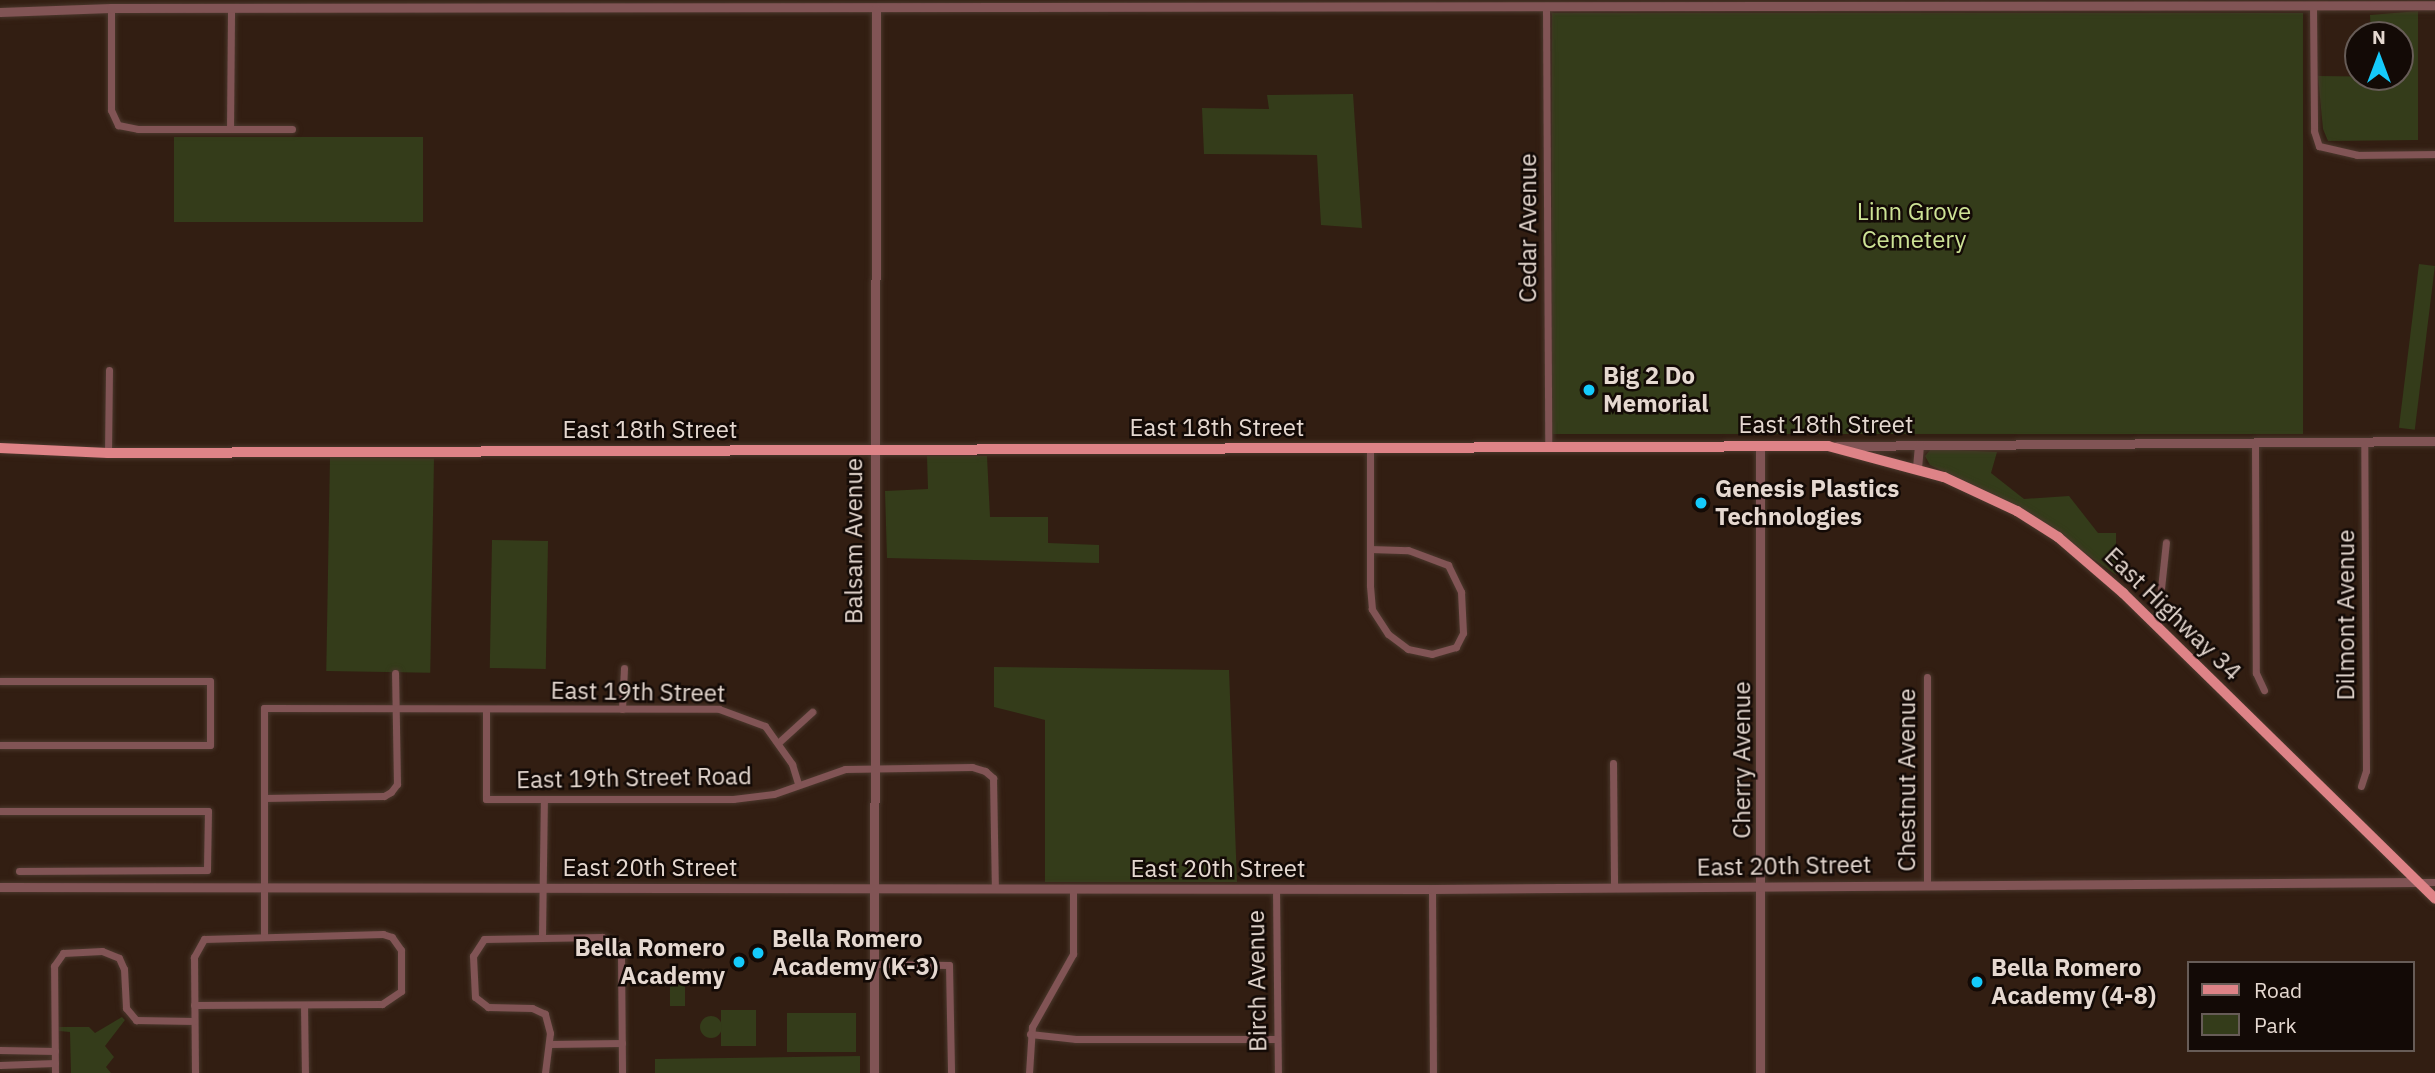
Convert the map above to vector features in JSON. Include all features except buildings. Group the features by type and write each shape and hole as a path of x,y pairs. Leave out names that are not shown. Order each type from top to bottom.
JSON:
{"main road":[{"name":"East 18th Street","path":"0,448 108,453 1828,446"},
{"name":"East Highway 34","path":"1828,446 1917,468 1974,489 2057,537 2157,626 2435,899"}],"street":[{"path":"0,12 111,8 231,11 433,5 876,9 1318,4 1546,9 2435,5"},
{"path":"2313,6 2314,100 2319,146 2333,152 2435,154"},
{"path":"111,8 111,110 118,125 138,129 292,129"},
{"name":"Balsam Avenue","path":"874,1073 873,450 876,9"},
{"name":"Cedar Avenue","path":"1546,9 1548,447"},
{"path":"230,129 231,11"},
{"path":"108,453 109,370"},
{"name":"East 18th Street","path":"1828,446 2435,441"},
{"name":"Dilmont Avenue","path":"2361,786 2366,771 2364,442"},
{"path":"2255,443 2256,673 2264,690"},
{"path":"1917,468 1919,445"},
{"name":"Cherry Avenue","path":"1760,446 1760,1073"},
{"path":"1370,448 1370,549 1370,585 1372,609 1388,634 1408,649 1432,654 1456,647 1463,633 1461,592 1448,565 1408,550 1370,549"},
{"path":"2157,626 2166,542"},
{"path":"622,709 624,668"},
{"path":"264,935 264,798 384,796 391,792 397,784 395,674"},
{"name":"Chestnut Avenue","path":"1927,677 1927,884"},
{"path":"0,681 210,681 210,745 0,744"},
{"name":"East 19th Street","path":"264,798 264,708 733,711 765,726 779,742 798,784"},
{"name":"East 19th Street Road","path":"486,709 486,799 733,799 774,794 822,775 874,769"},
{"path":"779,742 812,712"},
{"path":"1613,764 1614,888"},
{"path":"874,769 972,767 989,774 993,778 995,888"},
{"path":"542,936 544,800"},
{"path":"0,811 208,811 207,870 19,871"},
{"name":"East 20th Street","path":"0,887 1432,889 2435,882"},
{"path":"1029,1073 1030,1034 1073,954 1073,888"},
{"name":"Birch Avenue","path":"1276,889 1278,1073"},
{"path":"1432,889 1433,1073"},
{"path":"194,1005 304,1005 393,1001 402,985 398,943 383,934 212,936 198,945 194,957 194,1005 194,1021 195,1073"},
{"path":"545,1073 550,1044 548,1019 538,1010 488,1007 473,991 473,956 480,942 494,937 542,936 602,937 617,944 621,954 622,1073"},
{"path":"55,1073 54,966 63,953 102,951 119,957 124,969 125,1008 136,1020 194,1021"},
{"path":"873,964 949,965 951,1073"},
{"path":"304,1005 305,1073"},
{"path":"1030,1034 1076,1039 1277,1039"},
{"path":"550,1044 622,1043"},
{"path":"0,1051 55,1051"},
{"path":"0,1065 55,1063"}],"green space":[{"path":"2418,11 2418,140 2328,141 2323,129 2318,76 2344,76 2344,91 2414,91 2414,21 2370,21 2370,15"},
{"name":"Linn Grove Cemetery","path":"1552,13 2303,13 2303,434 1552,434"},
{"path":"1353,94 1362,228 1321,225 1317,155 1204,154 1202,108 1269,109 1267,95"},
{"path":"174,137 423,137 423,222 174,222"},
{"path":"2419,264 2435,266 2415,430 2399,428"},
{"path":"1931,449 1997,452 1991,473 2024,499 2069,496 2098,533 2116,533 2116,575 2021,508 1930,465 1925,456"},
{"path":"927,456 987,456 990,517 1048,517 1048,543 1099,545 1099,563 887,558 885,491 928,489"},
{"path":"330,457 434,459 430,673 326,671"},
{"path":"492,540 548,541 546,669 490,668"},
{"path":"994,667 1229,670 1237,882 1045,882 1045,720 994,707"},
{"path":"670,974 685,974 685,1006 670,1006"},
{"path":"721,1010 756,1010 756,1046 721,1046"},
{"path":"787,1013 856,1013 856,1052 787,1052"},
{"path":"711,1016 721,1023 722,1027 715,1037 711,1038 701,1031 700,1027 707,1017"},
{"path":"122,1017 125,1020 105,1046 114,1057 106,1067 111,1073 71,1073 70,1032 59,1031 59,1027 89,1027 95,1033"},
{"path":"860,1056 860,1073 655,1073 655,1059"}],"place":[{"name":"Big 2 Do Memorial","path":"1589,390"},
{"name":"Genesis Plastics Technologies","path":"1701,503"},
{"name":"Bella Romero Academy (K-3)","path":"758,953"},
{"name":"Bella Romero Academy","path":"739,962"},
{"name":"Bella Romero Academy (4-8)","path":"1977,982"}]}
